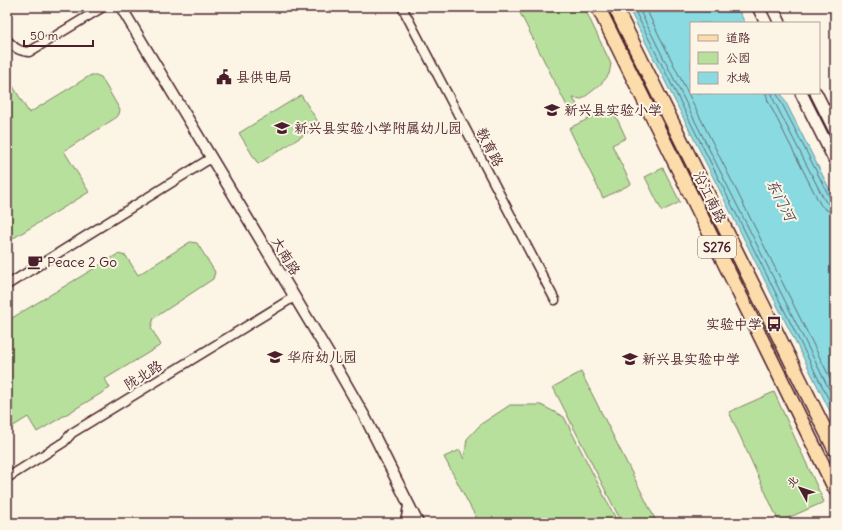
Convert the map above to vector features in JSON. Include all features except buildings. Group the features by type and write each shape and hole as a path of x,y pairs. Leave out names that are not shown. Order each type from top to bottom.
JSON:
{"main road":[{"name":"沿江南路","path":"598,7 835,489"},
{"name":"沿江南路","path":"615,7 835,450"},
{"path":"758,7 766,22"},
{"path":"772,7 780,22"},
{"path":"802,94 835,161"},
{"path":"816,94 835,131"}],"street":[{"path":"7,40 15,48 22,52 29,52 103,7"},
{"name":"大南路","path":"122,7 333,361 365,418 418,523"},
{"name":"教育路","path":"402,7 554,300"},
{"path":"7,285 211,158"},
{"name":"陇北路","path":"7,478 64,442 72,433 294,297"},
{"path":"406,523 409,506"}],"green space":[{"path":"517,7 527,7 528,9 529,7 584,7 611,64 609,74 600,84 582,99 573,98 579,108 570,112"},
{"path":"91,75 101,77 120,110 117,117 64,151 89,192 7,242 7,76 29,113"},
{"path":"301,95 320,125 258,164 239,133"},
{"path":"612,108 626,138 612,145 631,184 603,198 569,128"},
{"path":"663,168 680,202 662,211 645,177"},
{"path":"190,242 197,243 215,272 213,279 154,318 151,328 161,345 105,379 110,388 37,432 28,417 7,430 7,321 118,254 126,256 138,275"},
{"path":"581,372 657,523 622,523 553,387"},
{"path":"774,392 824,502 779,522 729,412"},
{"path":"510,405 541,405 564,417 618,523 479,523 444,457 460,450 464,459 467,439 481,424"}],"water":[{"name":"东门河","path":"628,7 737,7 744,22 690,22 690,94 782,94 835,200 835,421"}],"place":[{"name":"县供电局","path":"224,77"},
{"name":"新兴县实验小学","path":"552,110"},
{"name":"新兴县实验小学附属幼儿园","path":"282,128"},
{"name":"Peace 2 Go","path":"35,262"},
{"name":"实验中学","path":"774,324"},
{"name":"华府幼儿园","path":"275,357"},
{"name":"新兴县实验中学","path":"630,359"}]}
